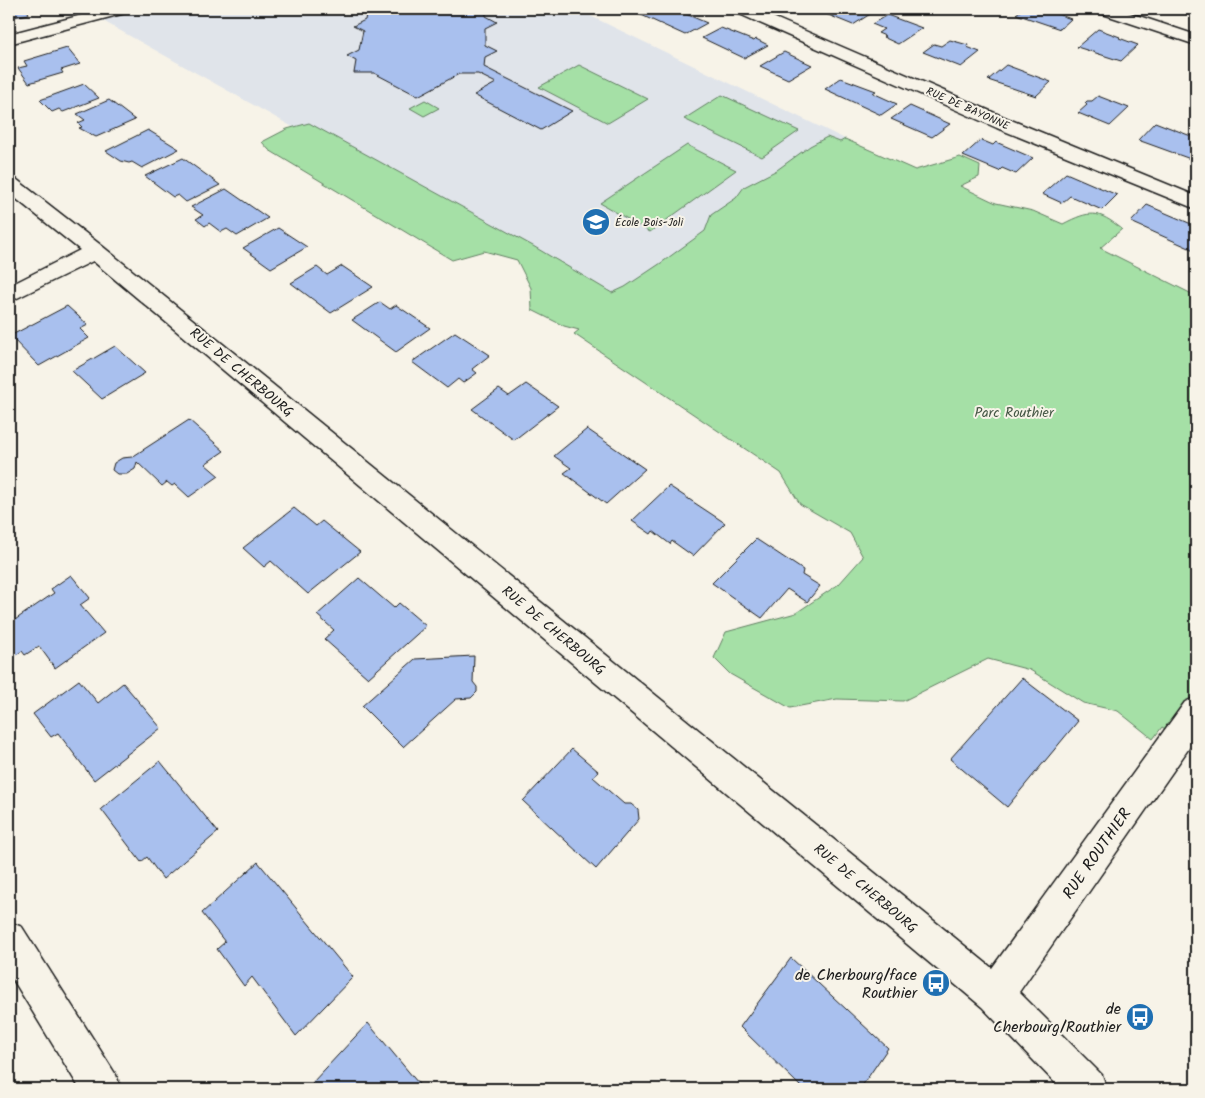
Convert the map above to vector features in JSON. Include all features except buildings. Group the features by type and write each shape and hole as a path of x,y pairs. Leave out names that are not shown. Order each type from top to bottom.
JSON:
{"street":[{"path":"9,38 122,9"},
{"name":"RUE DE BAYONNE","path":"741,9 1004,124 1196,203"},
{"path":"1115,10 1196,40"},
{"name":"RUE DE CHERBOURG","path":"9,182 995,994 1088,1089"},
{"path":"9,295 95,251"},
{"name":"RUE ROUTHIER","path":"995,994 1196,712"},
{"path":"9,940 102,1089"}],"shaded area":[{"name":"École Bois-Joli","path":"123,9 576,9 845,139 613,306 94,16"}],"green space":[{"path":"579,65 648,99 608,123 539,87"},
{"path":"722,95 799,131 762,157 684,119"},
{"path":"425,100 439,108 424,116 410,108"},
{"name":"Parc Routhier","path":"309,123 533,246 612,293 625,287 661,263 705,231 711,215 736,198 744,187 777,170 810,146 827,137 840,142 845,139 915,170 960,157 980,166 979,177 960,186 996,203 1033,211 1063,224 1087,214 1100,215 1114,223 1122,229 1100,248 1196,296 1196,712 1178,737 1162,727 1153,739 1118,711 1083,703 1030,670 988,659 903,701 837,699 790,708 730,674 714,658 726,632 796,613 839,584 863,557 850,533 800,504 781,473 574,334 579,330 564,326 532,310 531,288 517,260 484,251 452,260 269,150 262,142 287,129"},
{"path":"687,145 736,170 650,232 600,203"}],"place":[{"name":"École Bois-Joli","path":"596,222"},
{"name":"de Cherbourg/face Routhier","path":"936,983"},
{"name":"de Cherbourg/Routhier","path":"1140,1017"}]}
